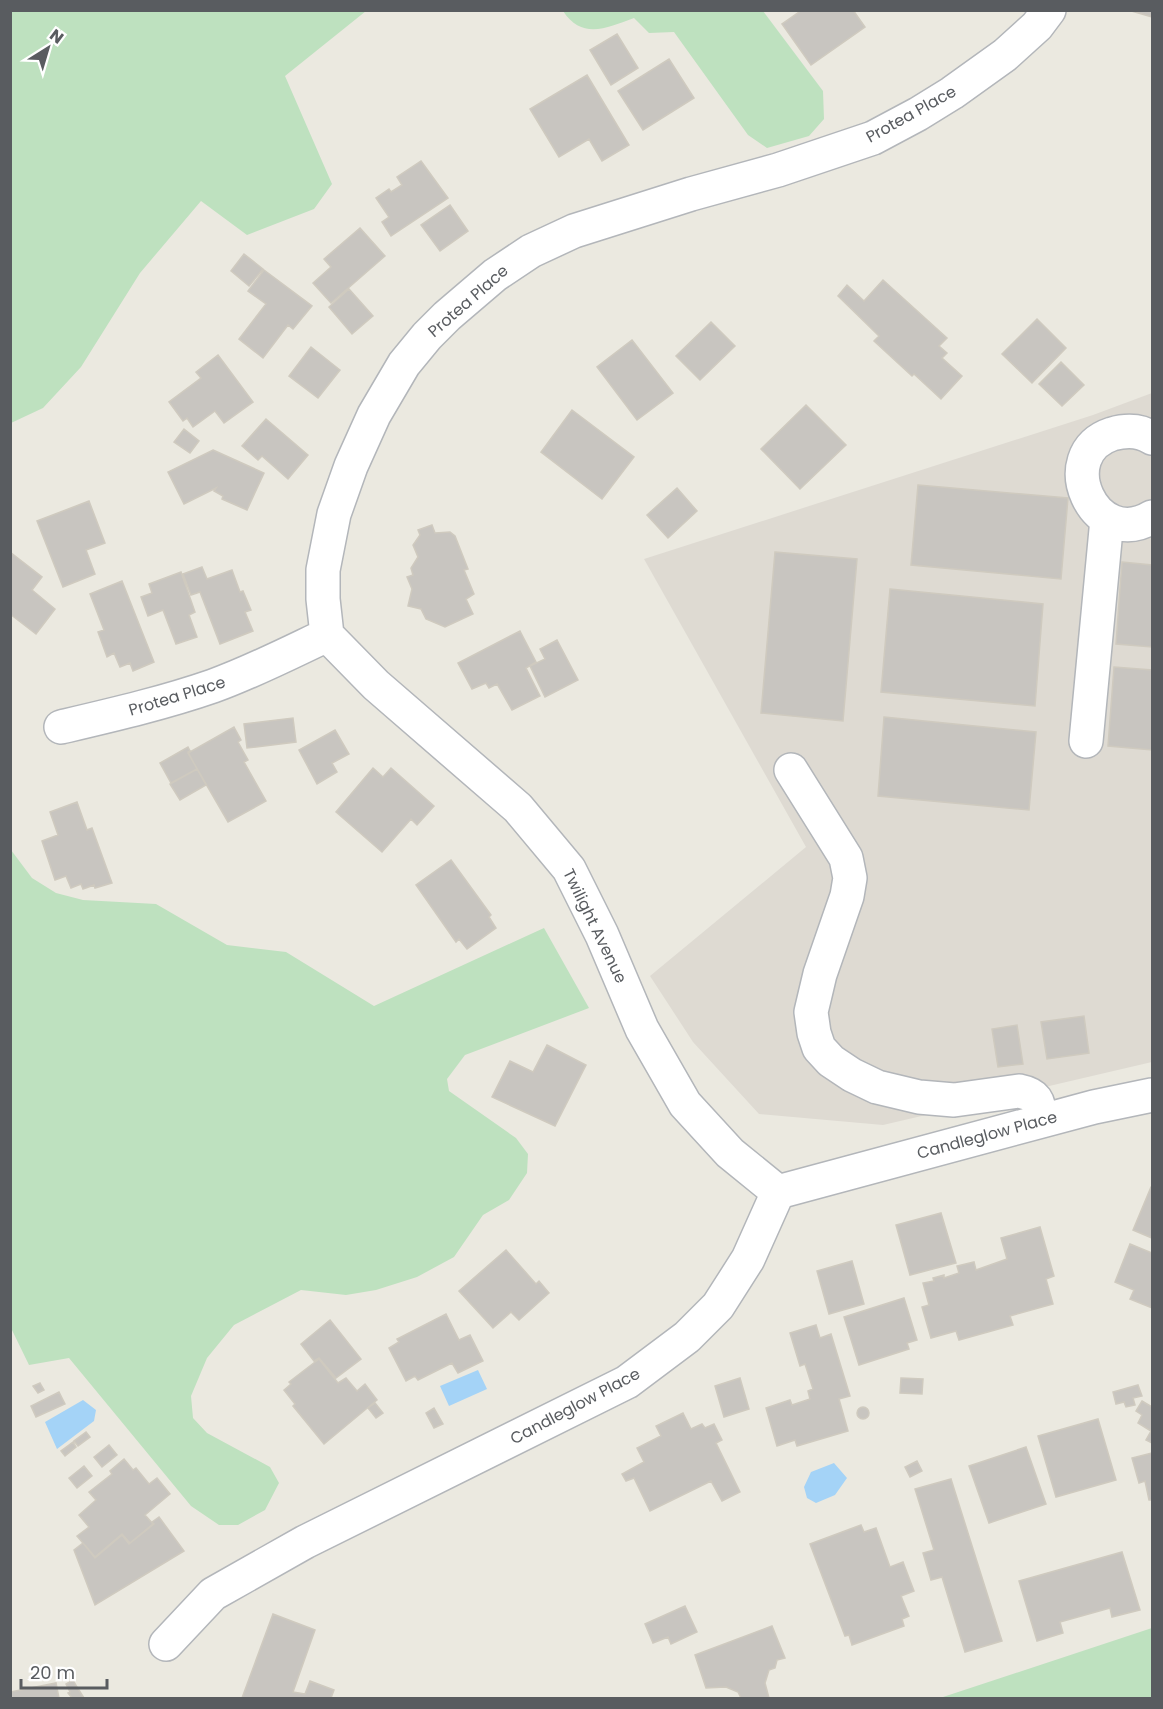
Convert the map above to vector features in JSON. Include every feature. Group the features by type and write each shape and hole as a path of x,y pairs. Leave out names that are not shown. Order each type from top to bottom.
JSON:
{"street":[{"name":"Protea Place","path":"61,727 122,713 212,686 256,669 327,635 323,570 334,514 351,466 374,415 404,364 427,336 495,274 531,250 574,231 691,194 778,170 873,138 952,93 1005,55 1037,26 1049,10"},
{"path":"1151,519 1136,523 1121,523 1107,519 1095,510 1087,498 1083,484 1083,470 1087,456 1096,444 1108,436 1152,420"},
{"path":"1108,436 1121,432 1136,432 1152,438"},
{"path":"1086,741 1107,519"},
{"name":"Twilight Avenue","path":"327,635 376,685 518,808 569,869 602,935 642,1029 685,1104 730,1153 778,1192"},
{"path":"791,770 846,858 849,878 847,896 820,974 811,1012 819,1048 831,1061 852,1075 877,1087 919,1097 954,1100 1018,1091 1027,1093 1038,1101 1041,1121"},
{"name":"Candleglow Place","path":"166,1644 213,1594 305,1542 627,1382 687,1337 718,1306 748,1260 778,1192 1094,1107 1152,1095"}],"shaded area":[{"path":"1152,393 1152,1062 883,1125 759,1114 693,1042 650,976 806,847 644,559 1093,415"}],"green space":[{"path":"11,10 366,11 285,76 332,184 314,209 247,235 201,201 140,273 81,367 43,408 11,423"},
{"path":"563,11 763,11 823,91 824,119 809,136 767,148 748,135 674,32 649,33 634,18 605,28 587,29 570,20"},
{"path":"11,850 32,878 56,893 83,900 156,904 227,945 286,952 374,1006 544,928 589,1008 465,1055 447,1079 449,1091 516,1138 528,1154 527,1173 509,1200 483,1215 454,1257 417,1277 376,1290 346,1295 301,1290 234,1325 207,1358 191,1396 193,1418 207,1433 270,1467 279,1483 265,1510 238,1525 219,1525 191,1506 69,1358 29,1365 11,1328"},
{"path":"1152,1628 1152,1698 940,1698"}],"water":[{"path":"478,1370 487,1389 449,1406 440,1386"},
{"path":"83,1400 96,1410 94,1421 57,1449 45,1422"},
{"path":"834,1463 847,1478 835,1495 816,1503 807,1498 804,1487 811,1472"}],"building":[{"path":"802,10 853,10 865,27 811,65 782,24"},
{"path":"1128,10 1152,10 1152,17"},
{"path":"617,34 638,68 611,85 590,50"},
{"path":"669,59 694,98 643,130 618,91"},
{"path":"587,75 629,145 602,161 589,139 559,157 530,109"},
{"path":"421,161 448,198 391,236 382,222 389,217 376,198 389,189 391,192 402,185 397,177"},
{"path":"450,205 468,231 440,251 421,225"},
{"path":"360,228 385,256 331,303 313,283 331,267 324,259"},
{"path":"244,254 263,269 249,286 231,271"},
{"path":"264,270 312,306 293,329 288,325 263,358 239,339 266,304 248,291"},
{"path":"883,280 947,338 939,346 947,353 942,358 962,376 941,399 874,341 879,336 838,296 847,285 864,301"},
{"path":"349,289 373,316 352,334 329,307"},
{"path":"1037,319 1066,348 1032,383 1002,354"},
{"path":"711,322 735,346 700,380 676,356"},
{"path":"632,340 673,393 637,420 597,367"},
{"path":"311,347 340,370 318,398 289,376"},
{"path":"218,355 253,402 224,423 215,411 193,427 187,418 183,421 169,402 201,378 196,372"},
{"path":"1061,362 1084,385 1062,406 1039,384"},
{"path":"806,405 846,445 800,489 761,449"},
{"path":"572,410 634,457 602,499 541,452"},
{"path":"266,419 308,455 288,479 262,456 258,460 242,446"},
{"path":"184,429 199,441 190,453 174,442"},
{"path":"213,450 264,473 247,510 222,499 223,496 214,491 216,488 184,504 168,472"},
{"path":"918,485 1068,498 1061,579 911,565"},
{"path":"677,488 697,511 668,538 647,515"},
{"path":"89,501 105,543 86,550 95,574 63,587 37,521"},
{"path":"432,525 435,533 450,532 455,536 468,569 464,570 474,594 466,599 473,614 445,627 426,619 421,609 408,606 412,589 407,577 413,575 411,568 418,557 413,545 420,535 418,530"},
{"path":"10,552 42,577 32,590 55,609 36,634 10,614"},
{"path":"775,552 857,559 843,721 761,713"},
{"path":"1122,562 1152,565 1152,647 1116,644"},
{"path":"202,567 207,579 232,570 240,592 243,591 251,610 245,612 253,631 220,644 200,592 191,595 183,574"},
{"path":"181,572 195,612 189,615 197,637 176,644 163,610 148,616 141,597 152,593 149,584"},
{"path":"122,581 154,662 133,671 130,663 120,667 114,653 107,657 98,632 104,630 90,594"},
{"path":"890,589 1043,604 1035,706 881,692"},
{"path":"520,631 536,662 526,668 540,696 512,710 497,684 489,688 486,683 472,689 458,663"},
{"path":"557,640 578,680 545,697 530,666 545,659 540,649"},
{"path":"1114,667 1152,670 1152,750 1108,746"},
{"path":"884,717 1036,732 1029,810 878,796"},
{"path":"293,718 296,742 247,748 244,724"},
{"path":"234,727 241,740 238,742 248,760 244,762 266,801 228,822 188,753"},
{"path":"335,730 349,754 332,763 337,772 317,784 299,750"},
{"path":"188,747 190,751 188,752 197,769 171,783 160,763"},
{"path":"373,768 383,777 391,768 434,806 417,825 411,819 382,852 336,812"},
{"path":"197,769 206,785 180,800 170,784"},
{"path":"77,802 87,830 92,828 112,883 83,889 81,884 71,888 66,876 55,880 42,841 58,835 50,812"},
{"path":"451,860 491,915 489,917 496,928 467,949 459,939 456,942 416,885"},
{"path":"1084,1016 1089,1053 1047,1059 1041,1022"},
{"path":"1017,1025 1023,1064 998,1067 992,1029"},
{"path":"547,1045 586,1065 555,1126 492,1097 510,1061 533,1072"},
{"path":"1152,1187 1152,1238 1133,1230"},
{"path":"941,1213 956,1263 910,1275 896,1225"},
{"path":"1040,1227 1054,1276 1046,1279 1053,1304 1010,1316 1013,1325 959,1340 956,1331 931,1338 922,1307 929,1305 923,1283 934,1281 933,1278 944,1275 944,1278 959,1273 957,1266 974,1262 976,1270 1007,1259 1001,1238"},
{"path":"1130,1244 1152,1253 1152,1308 1130,1299 1134,1290 1115,1282"},
{"path":"506,1250 536,1284 539,1281 549,1293 519,1320 511,1312 493,1328 459,1291"},
{"path":"852,1261 864,1304 829,1314 817,1271"},
{"path":"904,1298 917,1340 907,1343 909,1349 859,1365 844,1317"},
{"path":"446,1314 459,1340 470,1335 483,1361 458,1373 452,1363 418,1380 415,1376 406,1381 389,1348 399,1342 397,1339"},
{"path":"330,1320 361,1359 336,1378 319,1358 314,1361 301,1344"},
{"path":"816,1325 820,1338 831,1334 850,1396 839,1399 848,1431 797,1446 795,1440 777,1446 766,1408 790,1400 792,1405 810,1399 808,1391 813,1389 805,1364 800,1366 790,1333"},
{"path":"319,1359 338,1383 346,1378 357,1391 365,1384 377,1400 324,1444 293,1406 295,1404 284,1390 291,1384 289,1382"},
{"path":"740,1378 749,1409 724,1417 715,1386"},
{"path":"901,1378 923,1379 922,1394 900,1393"},
{"path":"40,1383 44,1390 38,1393 33,1386"},
{"path":"1138,1385 1142,1396 1133,1398 1135,1405 1126,1407 1124,1402 1116,1404 1113,1392"},
{"path":"59,1392 65,1404 36,1417 31,1406"},
{"path":"1142,1401 1152,1407 1152,1443 1146,1440 1151,1431 1138,1423 1142,1415 1136,1411"},
{"path":"375,1403 383,1413 376,1418 368,1408"},
{"path":"865,1407 868,1408 868,1418 861,1419 858,1418 857,1411 858,1408"},
{"path":"434,1408 443,1424 434,1428 426,1413"},
{"path":"683,1413 691,1429 702,1424 705,1428 714,1424 722,1440 716,1443 740,1492 722,1501 711,1481 650,1511 634,1478 626,1481 622,1474 644,1462 637,1448 661,1436 656,1426"},
{"path":"1098,1419 1116,1480 1056,1497 1038,1436"},
{"path":"86,1432 90,1437 78,1446 74,1441"},
{"path":"73,1442 76,1447 65,1456 61,1451"},
{"path":"109,1445 117,1455 102,1467 94,1457"},
{"path":"1026,1447 1046,1504 989,1523 969,1466"},
{"path":"1152,1453 1152,1500 1149,1500 1145,1481 1139,1483 1132,1458"},
{"path":"124,1459 133,1470 136,1468 149,1484 157,1478 170,1494 145,1515 153,1524 130,1543 122,1534 95,1557 77,1536 89,1527 79,1515 96,1500 89,1492 112,1474 110,1471"},
{"path":"917,1461 922,1471 910,1477 905,1467"},
{"path":"84,1466 92,1476 77,1488 69,1478"},
{"path":"951,1479 1002,1641 965,1652 942,1577 931,1580 923,1553 934,1550 915,1489"},
{"path":"159,1517 184,1551 95,1605 74,1550 83,1543 95,1558 122,1535 129,1544 154,1524 152,1522"},
{"path":"861,1525 864,1532 876,1528 890,1567 903,1562 914,1591 901,1596 909,1616 902,1619 904,1626 852,1645 849,1635 845,1636 810,1544"},
{"path":"1122,1552 1140,1610 1112,1617 1110,1608 1060,1622 1063,1633 1037,1641 1019,1581"},
{"path":"685,1606 697,1632 671,1644 668,1637 653,1643 645,1624"},
{"path":"273,1614 315,1630 293,1692 305,1694 310,1681 334,1690 331,1698 242,1698"},
{"path":"772,1626 785,1658 777,1660 775,1668 769,1670 765,1683 769,1698 741,1698 738,1692 726,1687 706,1688 695,1655"},
{"path":"73,1680 84,1698 72,1698 68,1693 70,1692 66,1684"},
{"path":"56,1683 59,1698 10,1698 10,1692"}]}
